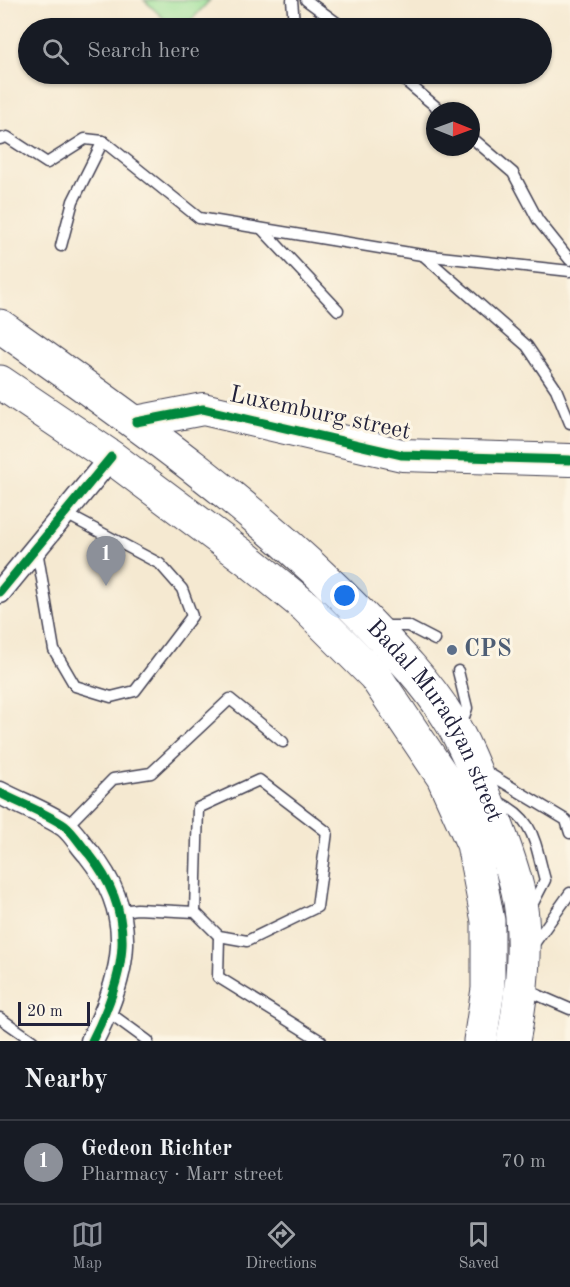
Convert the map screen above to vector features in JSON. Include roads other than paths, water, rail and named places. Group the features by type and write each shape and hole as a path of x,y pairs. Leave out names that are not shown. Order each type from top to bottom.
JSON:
{"main road":[{"name":"Badal Muradyan street","path":"0,326 136,422 284,541 324,576 404,659 449,717 485,796 518,893 522,973 513,1041"},
{"name":"Badal Muradyan street","path":"0,382 111,457 306,607 375,676 443,777 473,843 488,921 488,989 480,1041"}],"street":[{"name":"Luxemburg street","path":"136,422 203,409 402,455 570,460"},
{"path":"5,583 37,550 111,457"},
{"path":"0,793 66,827 107,877 121,911 122,951 107,1011 92,1041"}],"lane":[{"path":"292,0 294,18"},
{"path":"306,0 330,18"},
{"path":"409,84 430,102"},
{"path":"0,139 7,137 46,163 85,139 103,141 199,218 422,255 570,271"},
{"path":"62,246 73,201 103,141"},
{"path":"480,144 513,173 538,220 570,260"},
{"path":"262,229 338,310"},
{"path":"422,255 527,346 556,389 570,423"},
{"path":"37,550 54,650 75,686 111,697 135,691 192,616 182,589 160,564 66,514"},
{"path":"372,626 408,626 435,640"},
{"path":"458,671 467,708 458,735"},
{"path":"66,827 113,779 151,772 230,699 283,742"},
{"path":"473,766 497,776 566,820 570,833"},
{"path":"121,911 137,909 195,912 219,936 248,940 317,907 327,832 259,780 198,808 195,912"},
{"path":"570,892 522,973 570,1008"},
{"path":"219,936 218,977 321,1041"},
{"path":"107,1011 148,1041"},
{"path":"0,1018 33,1041"}],"place":[{"name":"Gedeon Richter","path":"106,586"},
{"name":"CPS","path":"452,650"}]}
